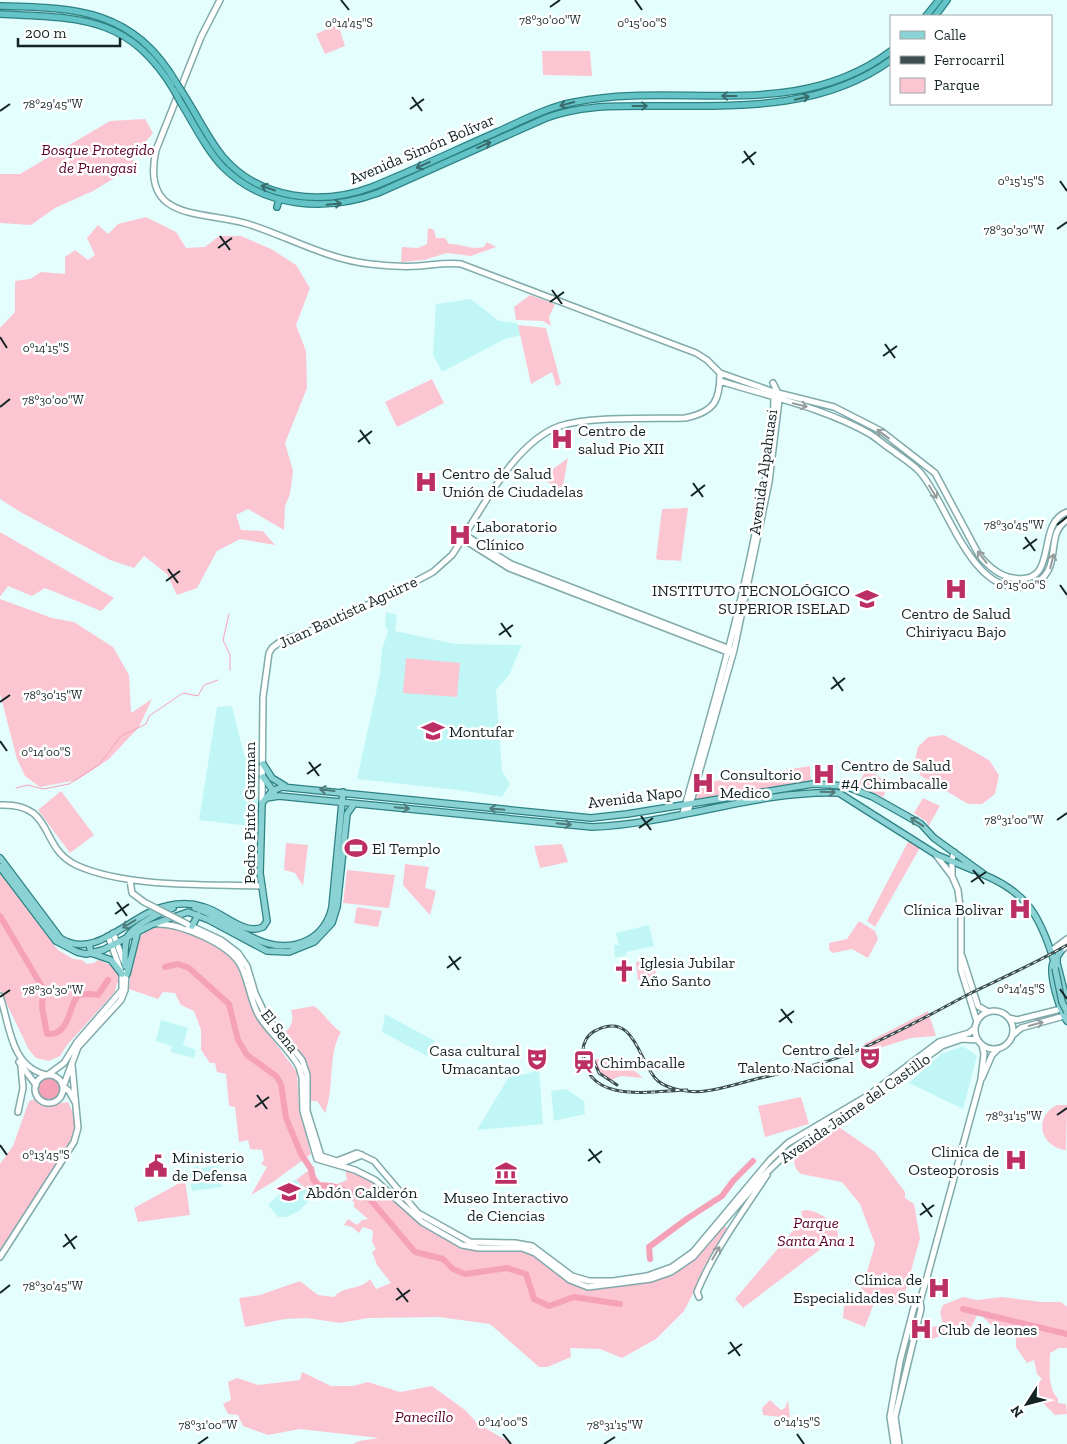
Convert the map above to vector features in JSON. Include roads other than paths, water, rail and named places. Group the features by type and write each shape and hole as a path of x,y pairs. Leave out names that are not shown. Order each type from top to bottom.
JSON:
{"highway":[{"path":"927,15 938,0"},
{"path":"936,15 947,0"},
{"name":"Avenida Simón Bolívar","path":"0,6 64,8 104,17 129,31 152,49 177,84 218,150 238,171 269,189 297,196 317,198 349,195 372,187 525,119 573,102 613,98 754,96 791,93 842,78 890,53"},
{"name":"Avenida Simón Bolívar","path":"0,14 89,20 112,29 147,55 161,70 222,166 249,187 279,199 318,205 359,200 566,111 609,106 735,106 791,101 845,85 890,61"},
{"path":"277,207 279,199"}],"main road":[{"path":"220,0 201,37 156,150 153,165 154,180 162,196 172,206 186,213 247,223 325,255 348,261 395,266 461,264 696,353 707,360 720,373 776,392 820,402 852,415 881,431 935,473 979,555 989,566 1006,577 1022,579 1039,571 1045,560 1051,525 1056,518 1067,512"},
{"name":"Juan Bautista Aguirre","path":"269,653 281,641 321,627 433,572 452,555 513,462 537,437 559,426 577,422 695,416 707,410 715,403 720,373"},
{"path":"720,381 776,399 816,409 864,431 913,465 929,485 976,564 996,581 1020,586 1030,585 1045,577 1053,564 1059,528 1067,520"},
{"name":"Avenida Alpahuasi","path":"686,813 731,651 769,482 776,392"},
{"path":"464,537 509,568 731,651"},
{"name":"Pedro Pinto Guzman","path":"110,934 163,906 181,904 203,906 251,930 258,930 267,921 260,873 264,801 263,697 269,653"},
{"path":"263,764 272,778 286,786"},
{"path":"263,777 272,791 279,796"},
{"name":"Avenida Napo","path":"264,801 272,791 286,786 591,818 813,784 838,784 852,787 913,819 984,875"},
{"path":"310,800 311,788"},
{"path":"17,1058 36,1085 37,1095 43,1101 52,1103 61,1097 80,1046 121,1000 127,939 131,933 164,910 184,907 201,910 265,944 275,946 295,944 314,936 328,920 332,907 343,792"},
{"name":"Avenida Napo","path":"264,801 279,796 592,827 628,824 820,792 839,793 932,852 984,875 1013,891 1027,902 1041,922 1067,1002"},
{"path":"91,953 115,945 151,925 188,912 198,915 257,947 275,952 296,950 314,942 328,929 335,914 347,814 354,804"},
{"path":"0,805 27,808 36,815 58,851 72,863 130,880 262,886"},
{"path":"932,852 952,876"},
{"path":"954,852 952,876 959,896 961,970 977,1022"},
{"path":"0,858 60,938 72,944 89,944 110,934 125,966"},
{"path":"0,866 56,941 71,950 91,953 111,960 124,974"},
{"name":"El Sena","path":"130,880 132,893 144,902 192,926 238,953 247,966 255,994 266,1016 302,1060 307,1076 307,1111 319,1158"},
{"path":"198,915 192,926 229,950"},
{"path":"151,925 159,924 179,928 229,950"},
{"path":"36,1085 40,1078 64,1063 80,1037 120,994 136,934"},
{"path":"1051,951 1067,939"},
{"path":"89,944 91,953"},
{"path":"115,945 124,974"},
{"path":"988,1012 977,1022 975,1028 978,1040 982,1045 990,1049 1007,1044 1018,1029 1066,1016 1055,963 1057,957 1067,945"},
{"name":"El Sena","path":"229,950 240,964 258,1014 299,1068 302,1077 303,1111 319,1158"},
{"path":"962,955 978,1006 988,1012 1000,1013 1008,1018 1017,1020 1064,1008"},
{"name":"Avenida Napo","path":"1055,963 1050,968 1066,1016"},
{"path":"0,996 6,1023 20,1058 31,1069 59,1078 64,1087 69,1091 76,1107"},
{"path":"0,1015 17,1058 23,1083 18,1112"},
{"path":"1008,1018 1012,1025 1012,1036"},
{"name":"Avenida Jaime del Castillo","path":"360,1154 380,1167 394,1187 418,1213 470,1242 515,1243 532,1246 572,1276 589,1281 613,1281 647,1276 672,1267 693,1252 770,1160 788,1143 869,1095 939,1042 969,1033 975,1028"},
{"name":"Avenida Jaime del Castillo","path":"319,1158 369,1177 422,1222 457,1243 473,1248 522,1248 539,1256 570,1280 595,1287 651,1279 679,1267 700,1250 789,1150 830,1122 874,1096 942,1046 962,1039 978,1040"},
{"path":"899,1444 895,1417 921,1309 920,1301 981,1079 984,1054 982,1045"},
{"path":"981,1079 988,1068 992,1055 998,1048"},
{"path":"0,1257 74,1142 78,1128 72,1065"},
{"path":"61,1097 72,1102 76,1107"},
{"path":"319,1158 337,1160 360,1154"},
{"path":"335,1165 360,1154"},
{"path":"699,1297 697,1292 705,1271 725,1237 774,1166"},
{"path":"369,1177 378,1175 380,1167"},
{"path":"389,1193 388,1186 391,1184 394,1187"},
{"path":"894,1444 890,1417 900,1361 914,1307 920,1301"}],"waterway":[{"path":"229,614 223,640 230,655 230,670"},
{"path":"16,788 28,785 43,789 69,784 99,765 121,736 146,724 149,716 183,693 198,696 204,685 218,680"},
{"path":"0,916 41,985 43,992 42,1007 47,1034 55,1033 64,1026 78,995 98,995 108,980"},
{"path":"165,967 178,964 189,968 229,1004 238,1040 247,1055 276,1076 281,1084 286,1118 301,1154 311,1169 313,1179 318,1185 332,1186 369,1198 415,1252 443,1259 453,1269 465,1274 507,1268 526,1274 534,1299 549,1306 574,1297 620,1304"},
{"path":"650,1259 649,1247 722,1196 733,1181 753,1161"},
{"path":"963,1309 1067,1334"}],"railway":[{"path":"687,1090 673,1091 657,1092 623,1092 608,1088 596,1081 587,1070 583,1054 586,1040 590,1034 597,1030 610,1026 620,1028 635,1042 658,1081 674,1089 680,1090 687,1091 699,1092 718,1089 812,1066 852,1053 1067,945"},
{"path":"592,1056 599,1073 617,1085"}],"place":[{"name":"Centro de salud Pio XII","path":"562,439"},
{"name":"Centro de Salud Unión de Ciudadelas","path":"426,482"},
{"name":"Laboratorio Clínico","path":"460,535"},
{"name":"Centro de Salud Chiriyacu Bajo","path":"956,589"},
{"name":"INSTITUTO TECNOLÓGICO SUPERIOR ISELAD","path":"867,599"},
{"name":"Montufar","path":"433,731"},
{"name":"Centro de Salud #4 Chimbacalle","path":"824,774"},
{"name":"Consultorio Medico","path":"703,783"},
{"name":"El Templo","path":"356,848"},
{"name":"Clínica Bolivar","path":"1020,909"},
{"name":"Iglesia Jubilar Año Santo","path":"624,971"},
{"name":"Centro del Talento Nacional","path":"870,1058"},
{"name":"Casa cultural Umacantao","path":"537,1059"},
{"name":"Chimbacalle","path":"584,1062"},
{"name":"Clinica de Osteoporosis","path":"1016,1160"},
{"name":"Ministerio de Defensa","path":"156,1166"},
{"name":"Museo Interactivo de Ciencias","path":"506,1173"},
{"name":"Abdón Calderón","path":"289,1192"},
{"name":"Clínica de Especialidades Sur","path":"939,1288"},
{"name":"Club de leones","path":"921,1329"}],"park label":[{"name":"Bosque Protegido de Puengasi","path":"98,158"},
{"name":"Parque Santa Ana 1","path":"816,1231"},
{"name":"Panecillo","path":"424,1416"}]}
